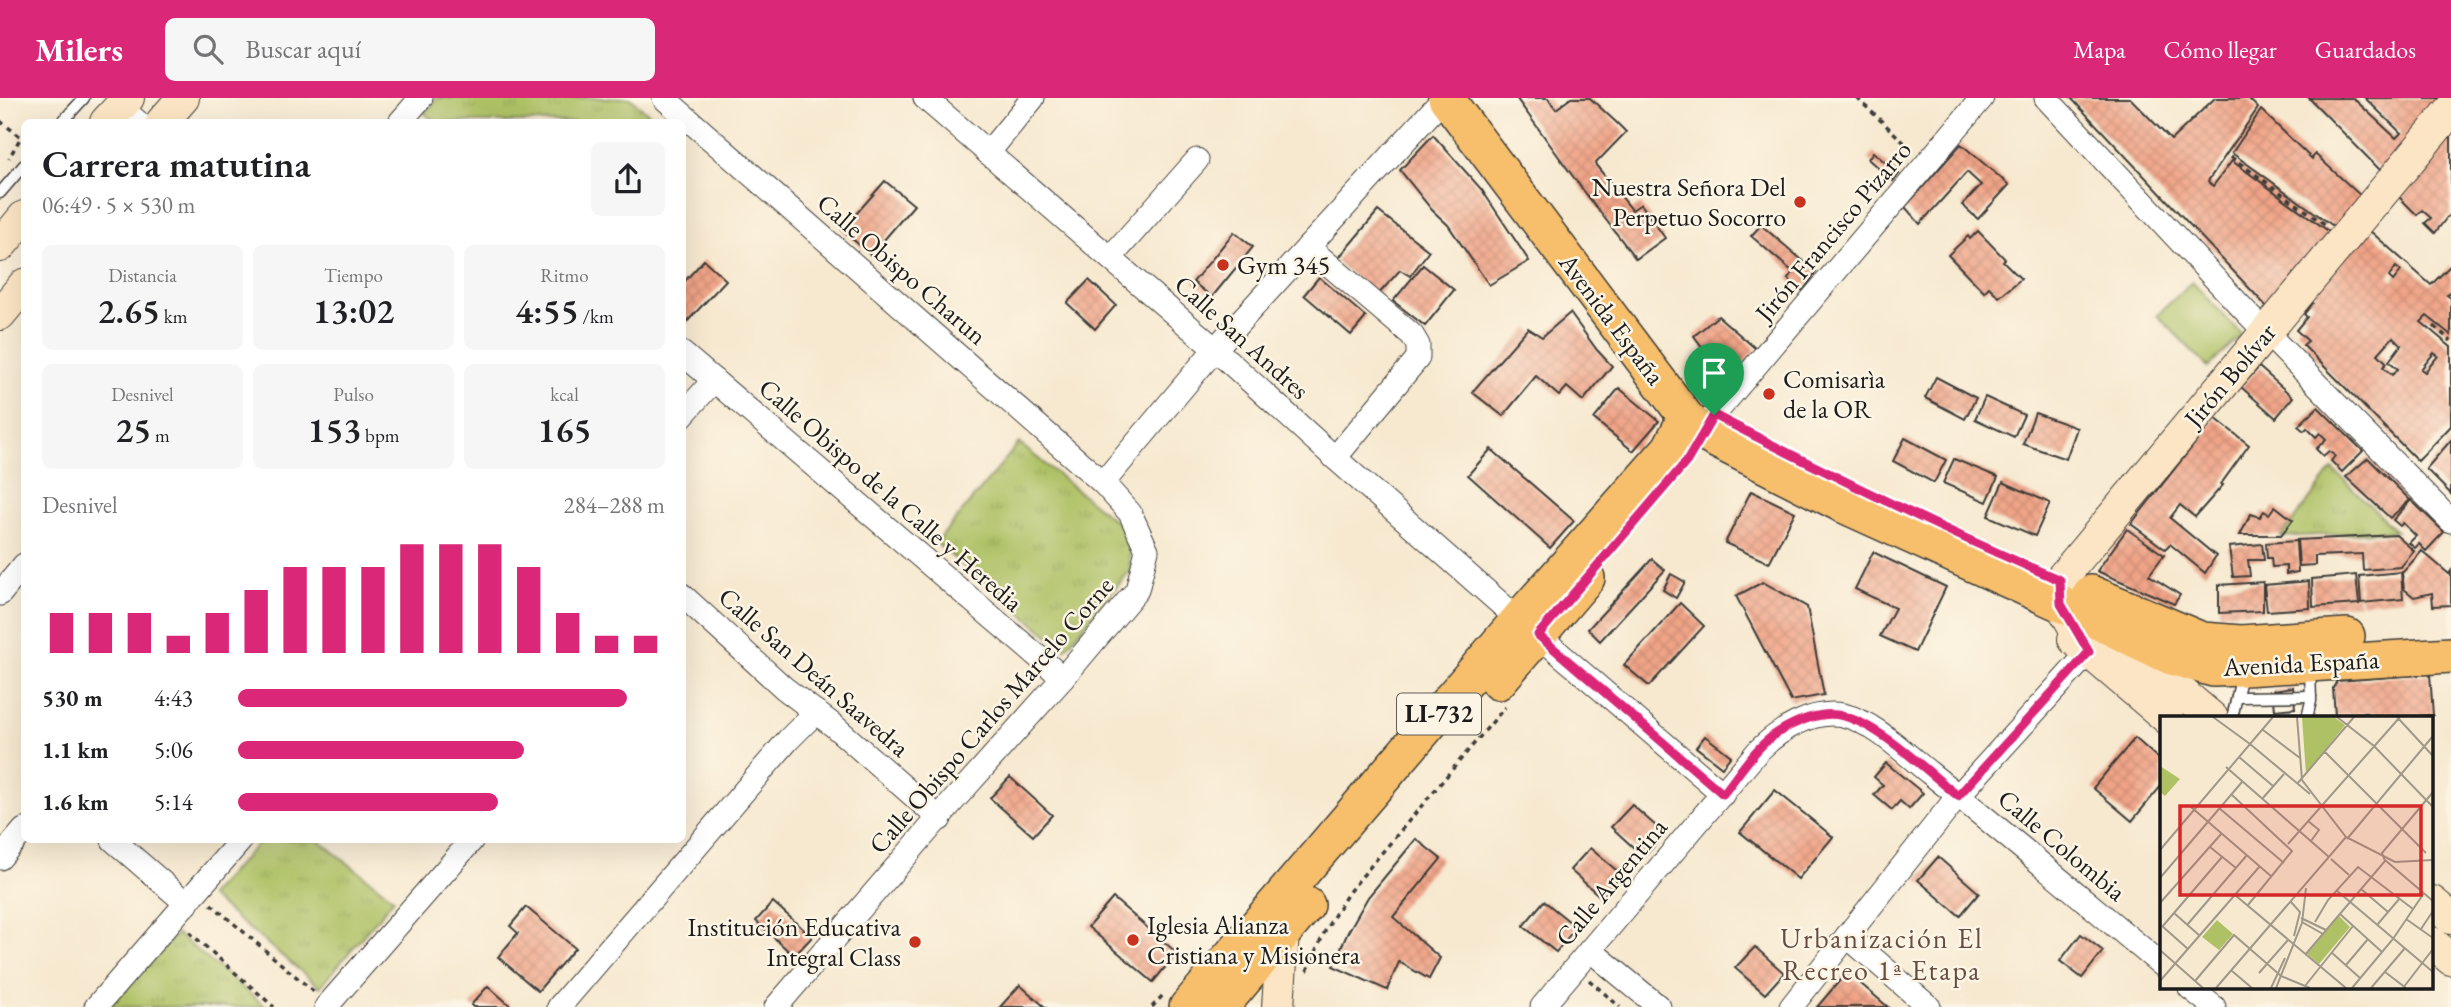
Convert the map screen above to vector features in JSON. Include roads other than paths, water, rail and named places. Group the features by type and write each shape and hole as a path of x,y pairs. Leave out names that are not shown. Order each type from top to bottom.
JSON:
{"main road":[{"name":"Avenida España","path":"1445,98 1701,422 1841,504 1988,570 2188,636 2215,642 2241,643 2451,630"},
{"name":"Avenida España","path":"1474,98 1699,402 1701,422"},
{"name":"Avenida España","path":"1701,422 1849,485 1962,538 2171,657 2231,678 2310,680 2451,654"},
{"name":"LI-732","path":"1221,1007 1529,627 1670,448 1701,422"},
{"name":"LI-732","path":"1187,1007 1529,627"}],"street":[{"path":"165,119 183,98"},
{"path":"407,119 421,98"},
{"name":"Calle Obispo Charun","path":"664,98 1103,483"},
{"name":"Calle San Andres","path":"925,98 1723,794"},
{"path":"988,153 1033,98"},
{"path":"1103,483 1215,349 1445,98"},
{"name":"Jirón Francisco Pizarro","path":"1701,422 1982,98"},
{"path":"2046,98 2248,314 2451,521"},
{"name":"Jirón Bolívar","path":"2060,592 2343,237 2451,110"},
{"path":"1110,258 1197,160"},
{"path":"0,246 21,222"},
{"path":"1308,247 1412,335 1418,345 1418,358 1335,458"},
{"path":"0,314 21,289"},
{"name":"Calle Obispo de la Calle y Heredia","path":"686,356 1063,678"},
{"path":"686,412 714,380"},
{"name":"Calle Obispo Carlos Marcelo Corne","path":"776,1007 1137,590 1147,550 1130,513 1103,483"},
{"path":"1988,570 2089,652 2120,655 2140,662 2175,706 2224,716"},
{"path":"2060,592 2089,652"},
{"name":"Calle San Deán Saavedra","path":"686,600 784,688 816,712 940,819"},
{"path":"1791,1007 1958,796 2089,652"},
{"path":"2175,706 2193,677 2231,678"},
{"path":"568,1004 788,740 816,712"},
{"name":"Calle Argentina","path":"1542,1007 1758,751 1776,734 1811,717 1842,715 1872,728 1958,796"},
{"name":"Calle Colombia","path":"1958,796 2160,963"},
{"path":"0,858 21,834"},
{"path":"116,843 185,904"},
{"path":"96,1007 237,843"},
{"path":"327,1006 469,843"},
{"path":"2434,904 2451,918"},
{"path":"1278,1007 1283,933"},
{"path":"1847,936 1929,1007"},
{"path":"2434,945 2451,959"},
{"path":"1590,950 1659,1007"},
{"path":"2193,990 2214,1007"}],"lane":[{"path":"65,119 84,98"},
{"path":"0,193 21,168"},
{"path":"2229,716 2231,678"},
{"path":"2307,716 2310,680"}],"place":[{"name":"Nuestra Señora Del Perpetuo Socorro","path":"1800,202"},
{"name":"Gym 345","path":"1223,265"},
{"name":"Comisarìa de la OR","path":"1769,394"},
{"name":"Iglesia Alianza Cristiana y Misionera","path":"1133,940"},
{"name":"Institución Educativa Integral Class","path":"915,942"}],"district":[{"name":"Urbanización El Recreo 1ª Etapa","path":"1882,954"}]}
